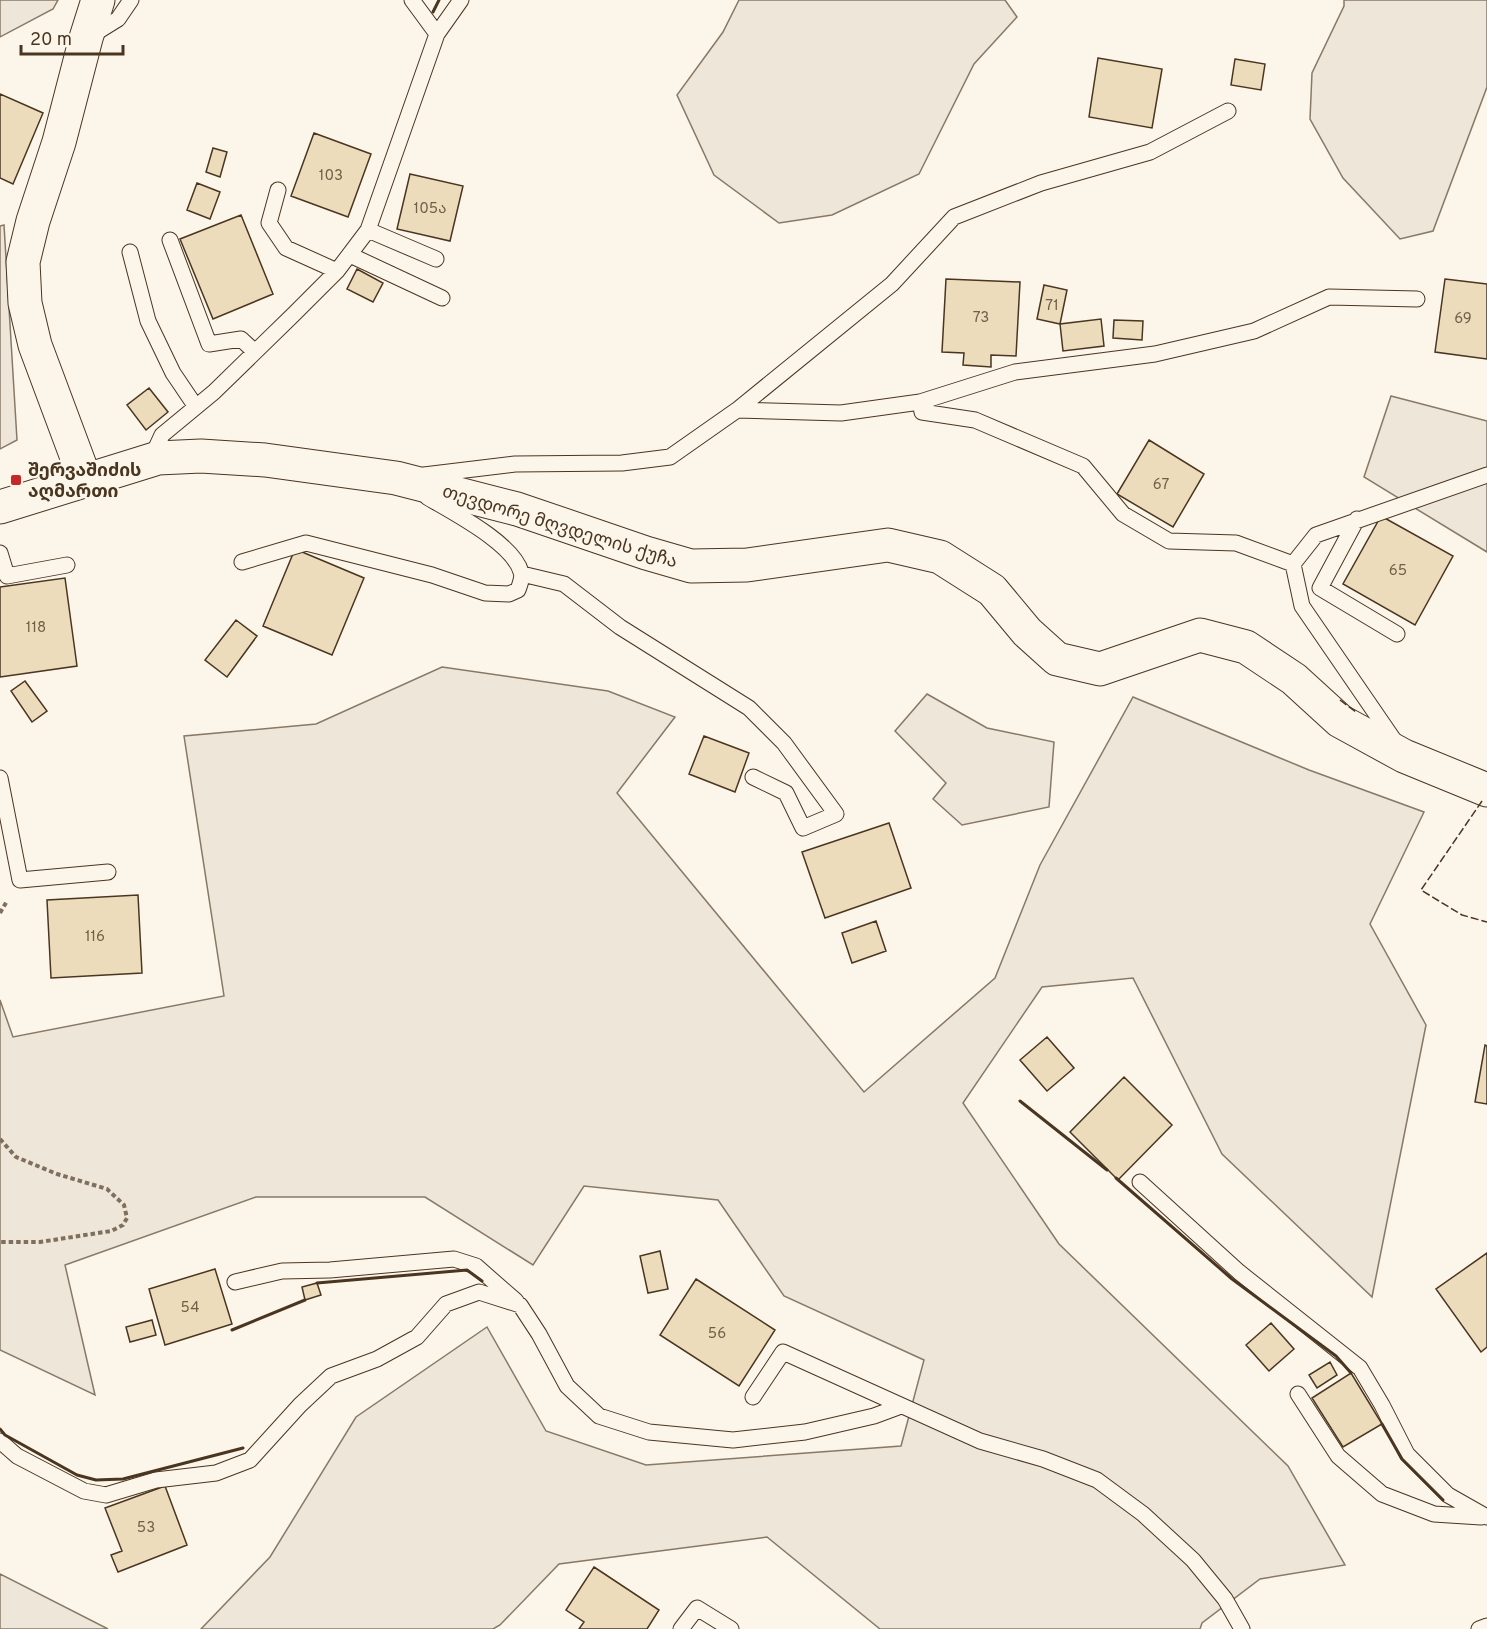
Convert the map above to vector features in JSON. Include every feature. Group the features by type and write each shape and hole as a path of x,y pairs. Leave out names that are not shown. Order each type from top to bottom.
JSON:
{"street":[{"path":"85,479 35,345 25,303 23,262 98,0"},
{"name":"თევდორე მღვდელის ქუჩა","path":"0,507 158,458 201,456 265,460 396,478 517,509 646,554 691,566 747,565 888,545 940,557 992,590 1027,633 1057,659 1100,669 1200,634 1246,647 1294,679 1340,721 1404,756 1487,790"}],"lane":[{"path":"86,39 118,19 131,0"},
{"path":"412,0 437,33"},
{"path":"158,458 156,448 162,435 255,352 337,270 368,230 437,33 461,0"},
{"path":"396,478 515,464 622,463 670,457 737,410 892,284 954,217 1041,183 1150,152 1228,111"},
{"path":"278,190 269,223 286,248 337,270"},
{"path":"368,230 436,260"},
{"path":"170,240 209,344 241,339 255,352"},
{"path":"130,252 148,321 173,373 196,407"},
{"path":"350,255 442,298"},
{"path":"737,410 841,413 920,402 1015,372 1155,354 1254,331 1329,297 1417,299"},
{"path":"920,402 922,412 975,420 1083,466 1123,514 1169,541 1236,543 1293,564"},
{"path":"1293,564 1316,535 1487,475"},
{"path":"242,562 306,543 432,575 485,593 509,594 518,590 522,574 515,558 483,531 396,478"},
{"path":"1358,519 1320,588 1397,634"},
{"path":"0,553 7,576 67,565"},
{"path":"1293,564 1302,606 1404,756"},
{"path":"522,574 564,584 620,627 749,708 784,743 836,814 803,828 786,793 753,777"},
{"path":"0,778 20,880 108,872"},
{"path":"1140,1182 1239,1272 1360,1368 1407,1454 1448,1494 1486,1517"},
{"path":"235,1282 282,1270 330,1270 454,1259 476,1266 520,1305 539,1334 567,1386 599,1416 649,1432 732,1440 805,1432 874,1416 901,1406"},
{"path":"0,1441 17,1456 84,1491 106,1495 156,1479 216,1473 250,1460 300,1405 332,1376 378,1359 417,1337 447,1304 479,1292 520,1305"},
{"path":"753,1397 783,1352 980,1441 1043,1459 1097,1480 1143,1514 1193,1560 1225,1599 1242,1629"},
{"path":"1298,1395 1338,1456 1382,1494 1434,1514 1486,1517"},
{"path":"681,1629 697,1608 731,1629"},
{"path":"1479,1629 1487,1626"}],"path":[{"path":"0,1139 16,1157 57,1174 107,1190 124,1205 127,1218 123,1225 111,1231 40,1242 0,1242"}],"shaded area":[{"path":"0,0 58,0 53,9 0,37"},
{"path":"739,0 1005,0 1017,17 974,64 919,174 832,215 779,223 714,175 677,95 723,32"},
{"path":"1344,0 1487,0 1487,87 1433,231 1400,239 1343,178 1310,119 1312,73 1344,6"},
{"path":"4,225 17,440 0,449 0,226"},
{"path":"1391,396 1487,421 1487,552 1364,477"},
{"path":"442,667 608,691 675,717 617,793 864,1092 995,978 1040,865 1133,697 1309,770 1424,812 1370,924 1426,1025 1372,1297 1222,1154 1133,978 1042,987 963,1103 1059,1244 1288,1466 1345,1565 1260,1579 1202,1623 1200,1629 880,1629 767,1537 559,1564 500,1625 493,1629 201,1629 270,1557 356,1417 487,1327 546,1431 646,1465 901,1446 924,1360 784,1296 718,1200 584,1186 533,1265 425,1197 256,1197 65,1265 95,1395 0,1350 0,1000 13,1037 224,996 184,736 316,724"},
{"path":"927,694 987,728 1054,742 1049,807 962,825 933,799 946,783 895,731"},
{"path":"0,1574 108,1629 0,1629"}],"building":[{"path":"1098,58 1162,69 1152,128 1089,117"},
{"path":"1235,59 1265,64 1261,90 1231,85"},
{"path":"0,94 43,113 13,184 0,178"},
{"path":"314,133 371,154 348,217 291,196"},
{"path":"213,148 227,152 220,177 206,172"},
{"path":"410,174 463,186 450,241 397,229"},
{"path":"197,183 220,192 210,219 187,210"},
{"path":"241,215 273,294 213,319 180,239"},
{"path":"357,269 383,283 373,302 347,289"},
{"path":"946,279 1020,282 1016,356 991,355 991,367 963,365 964,353 942,352"},
{"path":"1445,279 1487,284 1487,359 1435,352"},
{"path":"1044,285 1067,290 1060,324 1037,319"},
{"path":"1101,319 1104,346 1063,351 1060,324"},
{"path":"1114,320 1143,321 1142,340 1113,338"},
{"path":"149,388 168,412 146,430 127,405"},
{"path":"1149,440 1204,474 1173,527 1117,494"},
{"path":"1381,516 1453,556 1415,625 1343,584"},
{"path":"295,549 364,578 332,655 263,626"},
{"path":"65,578 77,666 0,677 0,587"},
{"path":"236,620 257,636 227,677 205,660"},
{"path":"25,681 47,711 32,722 11,691"},
{"path":"704,736 749,753 735,792 689,774"},
{"path":"889,823 911,888 825,918 802,852"},
{"path":"138,895 142,973 51,978 47,900"},
{"path":"876,921 886,951 852,963 842,933"},
{"path":"1047,1037 1074,1068 1047,1091 1020,1060"},
{"path":"1485,1045 1487,1046 1487,1104 1475,1102"},
{"path":"1124,1077 1172,1125 1118,1180 1070,1132"},
{"path":"660,1251 668,1289 648,1293 640,1256"},
{"path":"1487,1253 1487,1347 1481,1352 1436,1289"},
{"path":"215,1269 232,1324 165,1345 149,1289"},
{"path":"696,1279 775,1330 739,1386 660,1335"},
{"path":"317,1283 321,1295 305,1300 302,1287"},
{"path":"152,1320 156,1335 130,1342 126,1327"},
{"path":"1271,1323 1294,1349 1269,1371 1246,1345"},
{"path":"1330,1362 1337,1375 1317,1388 1309,1375"},
{"path":"1351,1373 1382,1424 1343,1447 1312,1398"},
{"path":"165,1486 187,1545 118,1572 111,1555 122,1551 105,1508"},
{"path":"594,1567 659,1610 647,1629 579,1629 584,1622 566,1610"}],"fence":[{"path":"1340,700 1356,712"},
{"path":"1482,801 1421,890 1462,915 1487,922"}],"wall":[{"path":"433,12 439,0"},
{"path":"1020,1101 1107,1170"},
{"path":"1116,1178 1232,1279 1336,1356 1351,1373"},
{"path":"317,1283 467,1270 482,1281"},
{"path":"232,1330 305,1300"},
{"path":"1382,1424 1402,1459 1443,1500"},
{"path":"0,1429 5,1435 77,1475 96,1480 123,1479 243,1448"}],"place":[{"name":"შერვაშიძის აღმართი","path":"16,480"}]}
